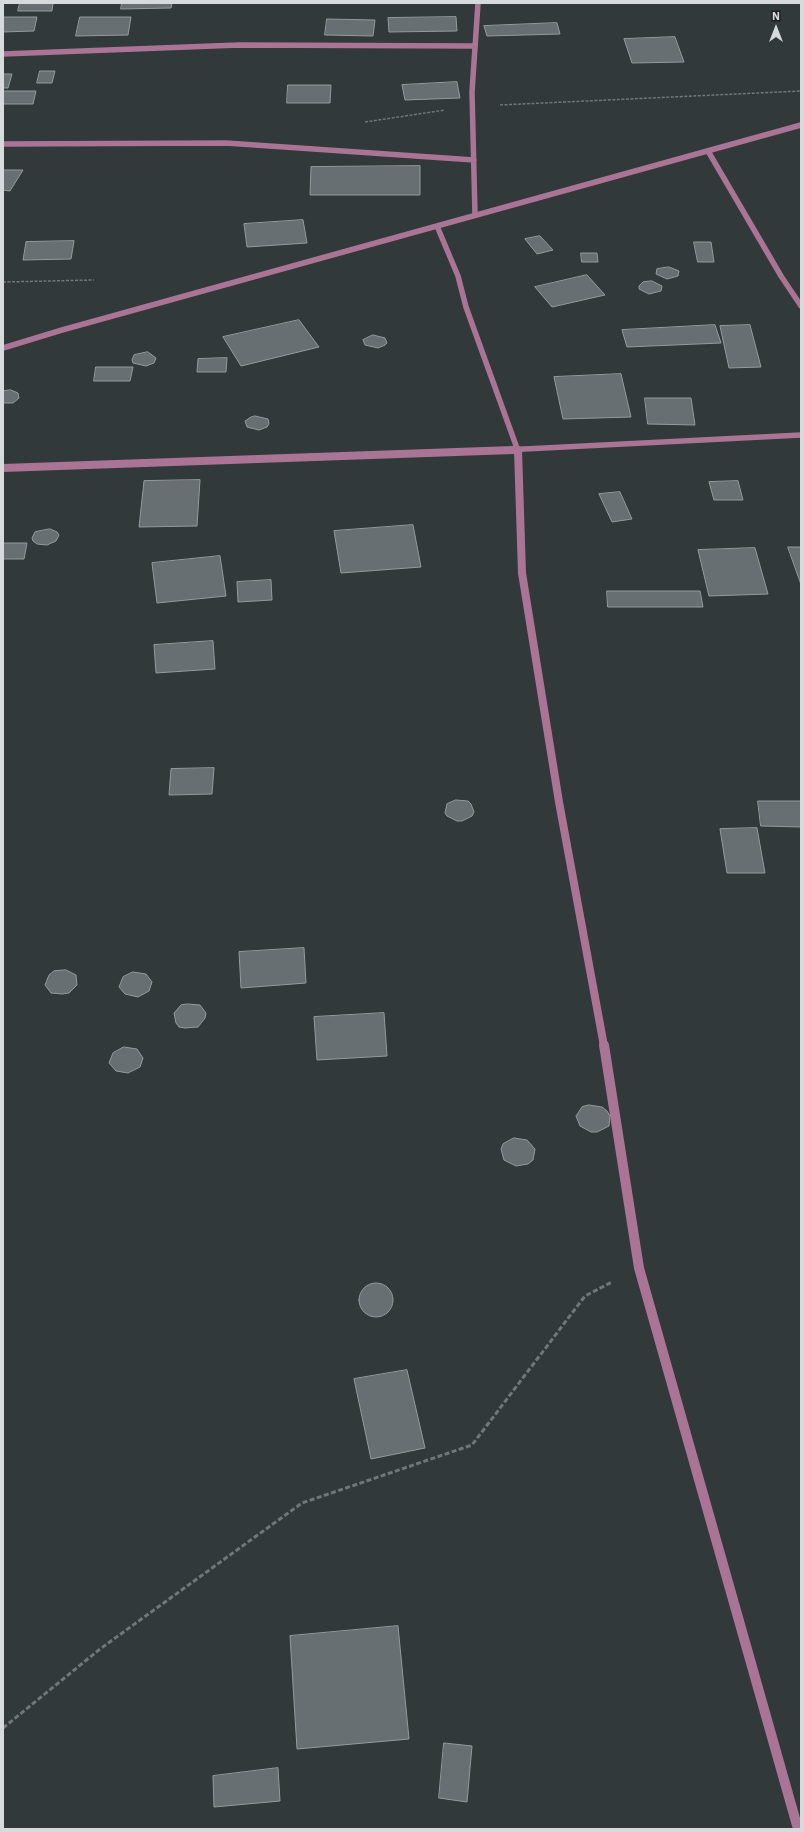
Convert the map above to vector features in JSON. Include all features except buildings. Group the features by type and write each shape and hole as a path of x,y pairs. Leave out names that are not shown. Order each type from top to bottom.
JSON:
{"street":[{"path":"475,215 472,92 478,3"},
{"path":"3,54 74,50 309,43 475,46"},
{"path":"3,348 801,125"},
{"path":"3,144 226,143 474,160"},
{"path":"708,152 781,276 801,306"},
{"path":"437,226 458,276 466,307 518,450 522,573 559,802 607,1060 640,1268 798,1829"},
{"path":"3,468 518,450 801,436"}],"path":[{"path":"365,122 473,106 801,91"},
{"path":"3,282 94,280"},
{"path":"3,1728 100,1649 302,1503 472,1445 585,1296 640,1268"}]}
